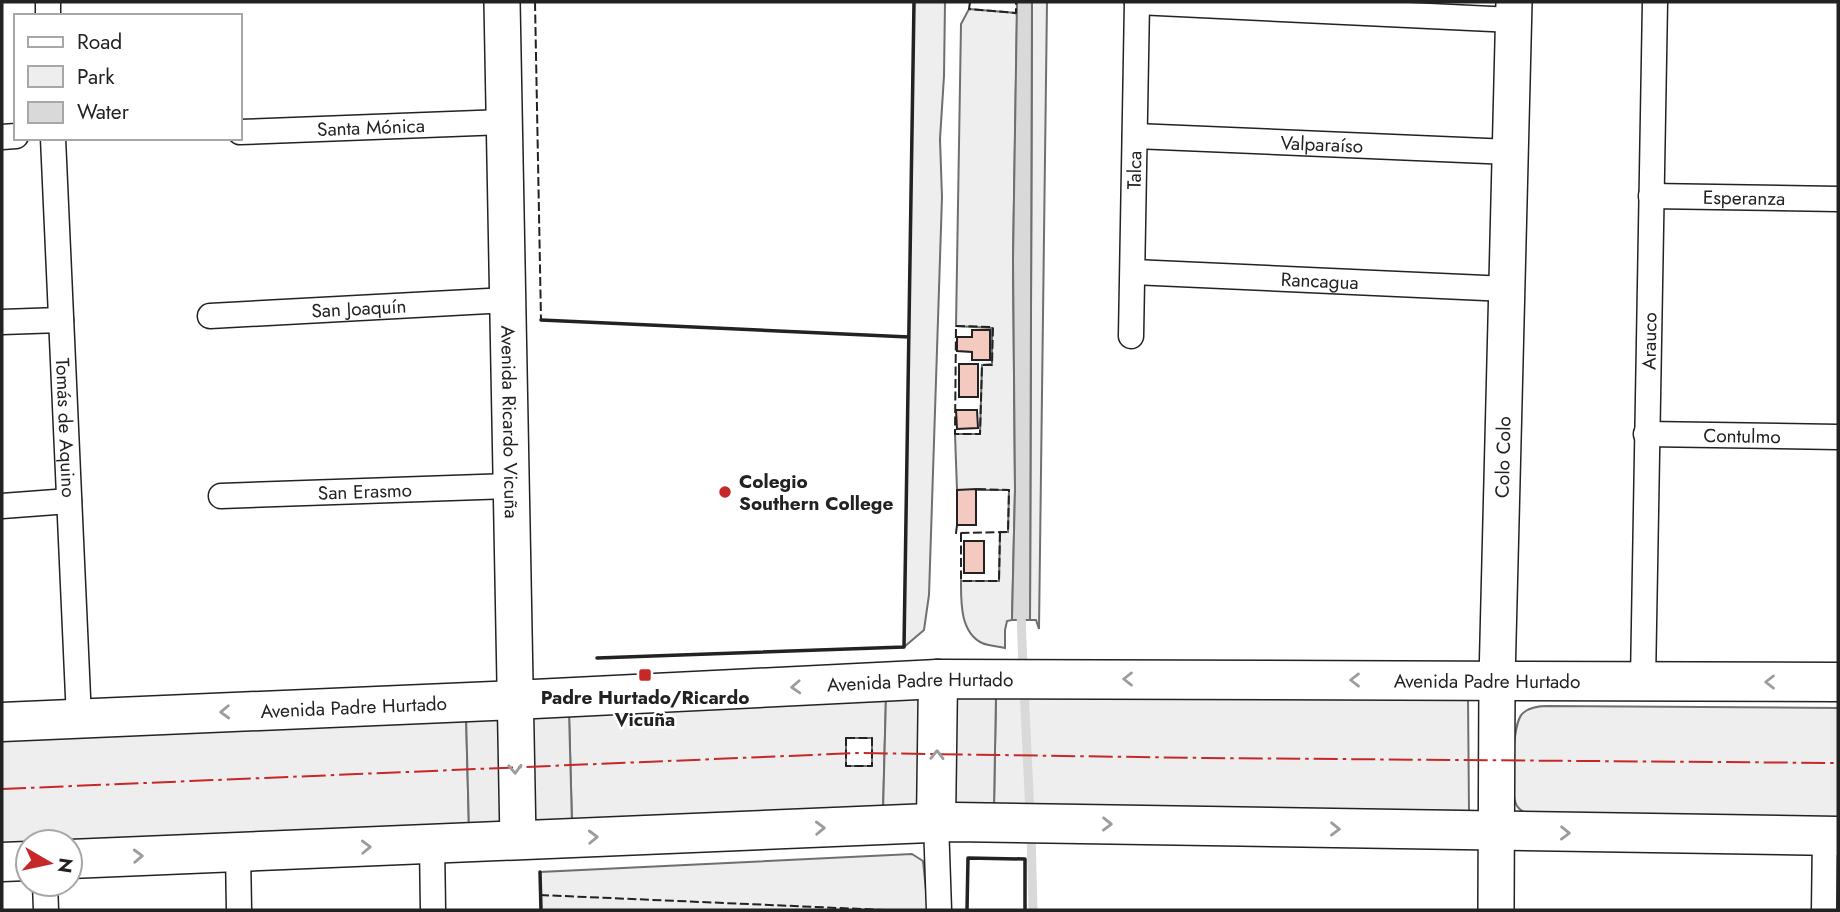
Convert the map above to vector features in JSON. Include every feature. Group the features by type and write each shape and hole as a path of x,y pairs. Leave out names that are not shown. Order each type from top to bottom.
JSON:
{"main road":[{"name":"Avenida Padre Hurtado","path":"2,722 514,701 938,679 1838,682"},
{"path":"936,823 938,679"},
{"path":"84,858 936,823 1025,822 1832,836"}],"street":[{"name":"Avenida Ricardo Vicuña","path":"502,2 518,841"},
{"path":"1137,2 1513,11"},
{"name":"Talca","path":"1131,336 1137,2"},
{"name":"Arauco","path":"1643,681 1654,2"},
{"name":"Colo Colo","path":"1496,910 1497,680 1513,11"},
{"name":"Santa Mónica","path":"242,132 504,122"},
{"name":"Valparaíso","path":"1135,136 1510,152"},
{"name":"Tomás de Aquino","path":"53,140 79,719"},
{"name":"Esperanza","path":"1651,196 1838,199"},
{"name":"Rancagua","path":"1133,272 1507,289"},
{"name":"San Joaquín","path":"210,316 507,300"},
{"path":"2,322 61,320"},
{"name":"Contulmo","path":"1646,434 1838,437"},
{"name":"San Erasmo","path":"221,496 510,485"},
{"path":"2,506 69,501"},
{"path":"936,823 939,910"},
{"path":"1824,910 1832,836"},
{"path":"432,844 433,910"},
{"path":"237,852 239,910"}],"green space":[{"path":"914,2 945,2 944,76 940,139 942,197 929,595 924,630 904,647"},
{"path":"1032,2 1047,2 1039,629 1036,620 1030,620"},
{"path":"969,9 1016,13 1017,16 1013,260 1015,489 1012,620 1007,621 1005,648 982,643 969,632 963,616 961,598 961,581 999,581 1000,532 1008,532 1009,490 957,490 955,434 980,434 982,365 992,364 992,328 956,326 961,24"},
{"path":"996,695 1468,695 1469,811 994,806"},
{"path":"886,696 883,812 572,824 569,712","holes":["846,738 872,738 872,766 846,766"]},
{"path":"1547,706 1838,708 1838,823 1530,816 1518,807 1513,788 1516,731 1524,712"},
{"path":"466,715 469,829 84,840 84,828 14,828 14,846 2,850 2,736"},
{"path":"912,854 923,861 928,910 541,910 540,872"}],"shaded area":[{"path":"996,695 994,806 883,812 886,696"},
{"path":"569,712 572,824 469,829 466,715"}],"water":[{"path":"1017,2 1032,2 1030,620 1012,620"}],"building":[{"path":"972,330 990,330 990,360 972,360 972,352 957,351 957,337 972,337"},
{"path":"959,364 978,364 978,397 959,397"},
{"path":"956,410 977,410 978,428 957,429"},
{"path":"976,489 976,525 957,525 957,490"},
{"path":"964,541 984,541 984,573 964,573"}],"waterway":[{"path":"1021,611 1023,671"},
{"path":"1024,688 1030,814"},
{"path":"1031,832 1033,910"}],"fence":[{"path":"535,2 541,320"},
{"path":"970,2 969,9 1016,13 1016,2"},
{"path":"956,326 993,327 992,365 982,365 980,434 955,434 956,326"},
{"path":"957,525 956,533 1008,532 1009,490 976,489"},
{"path":"961,533 961,581 999,581 1000,532"},
{"path":"846,738 872,738 872,766 846,766 846,738"},
{"path":"540,895 885,910"}],"wall":[{"path":"597,658 904,647 914,2"},
{"path":"541,320 909,337"},
{"path":"967,910 968,858 1025,859 1025,910"},
{"path":"540,872 541,910"}],"power":[{"path":"2,789 858,753 1838,763"}],"place":[{"name":"Colegio Southern College","path":"725,492"},
{"name":"Padre Hurtado/Ricardo Vicuña","path":"645,675"}]}
